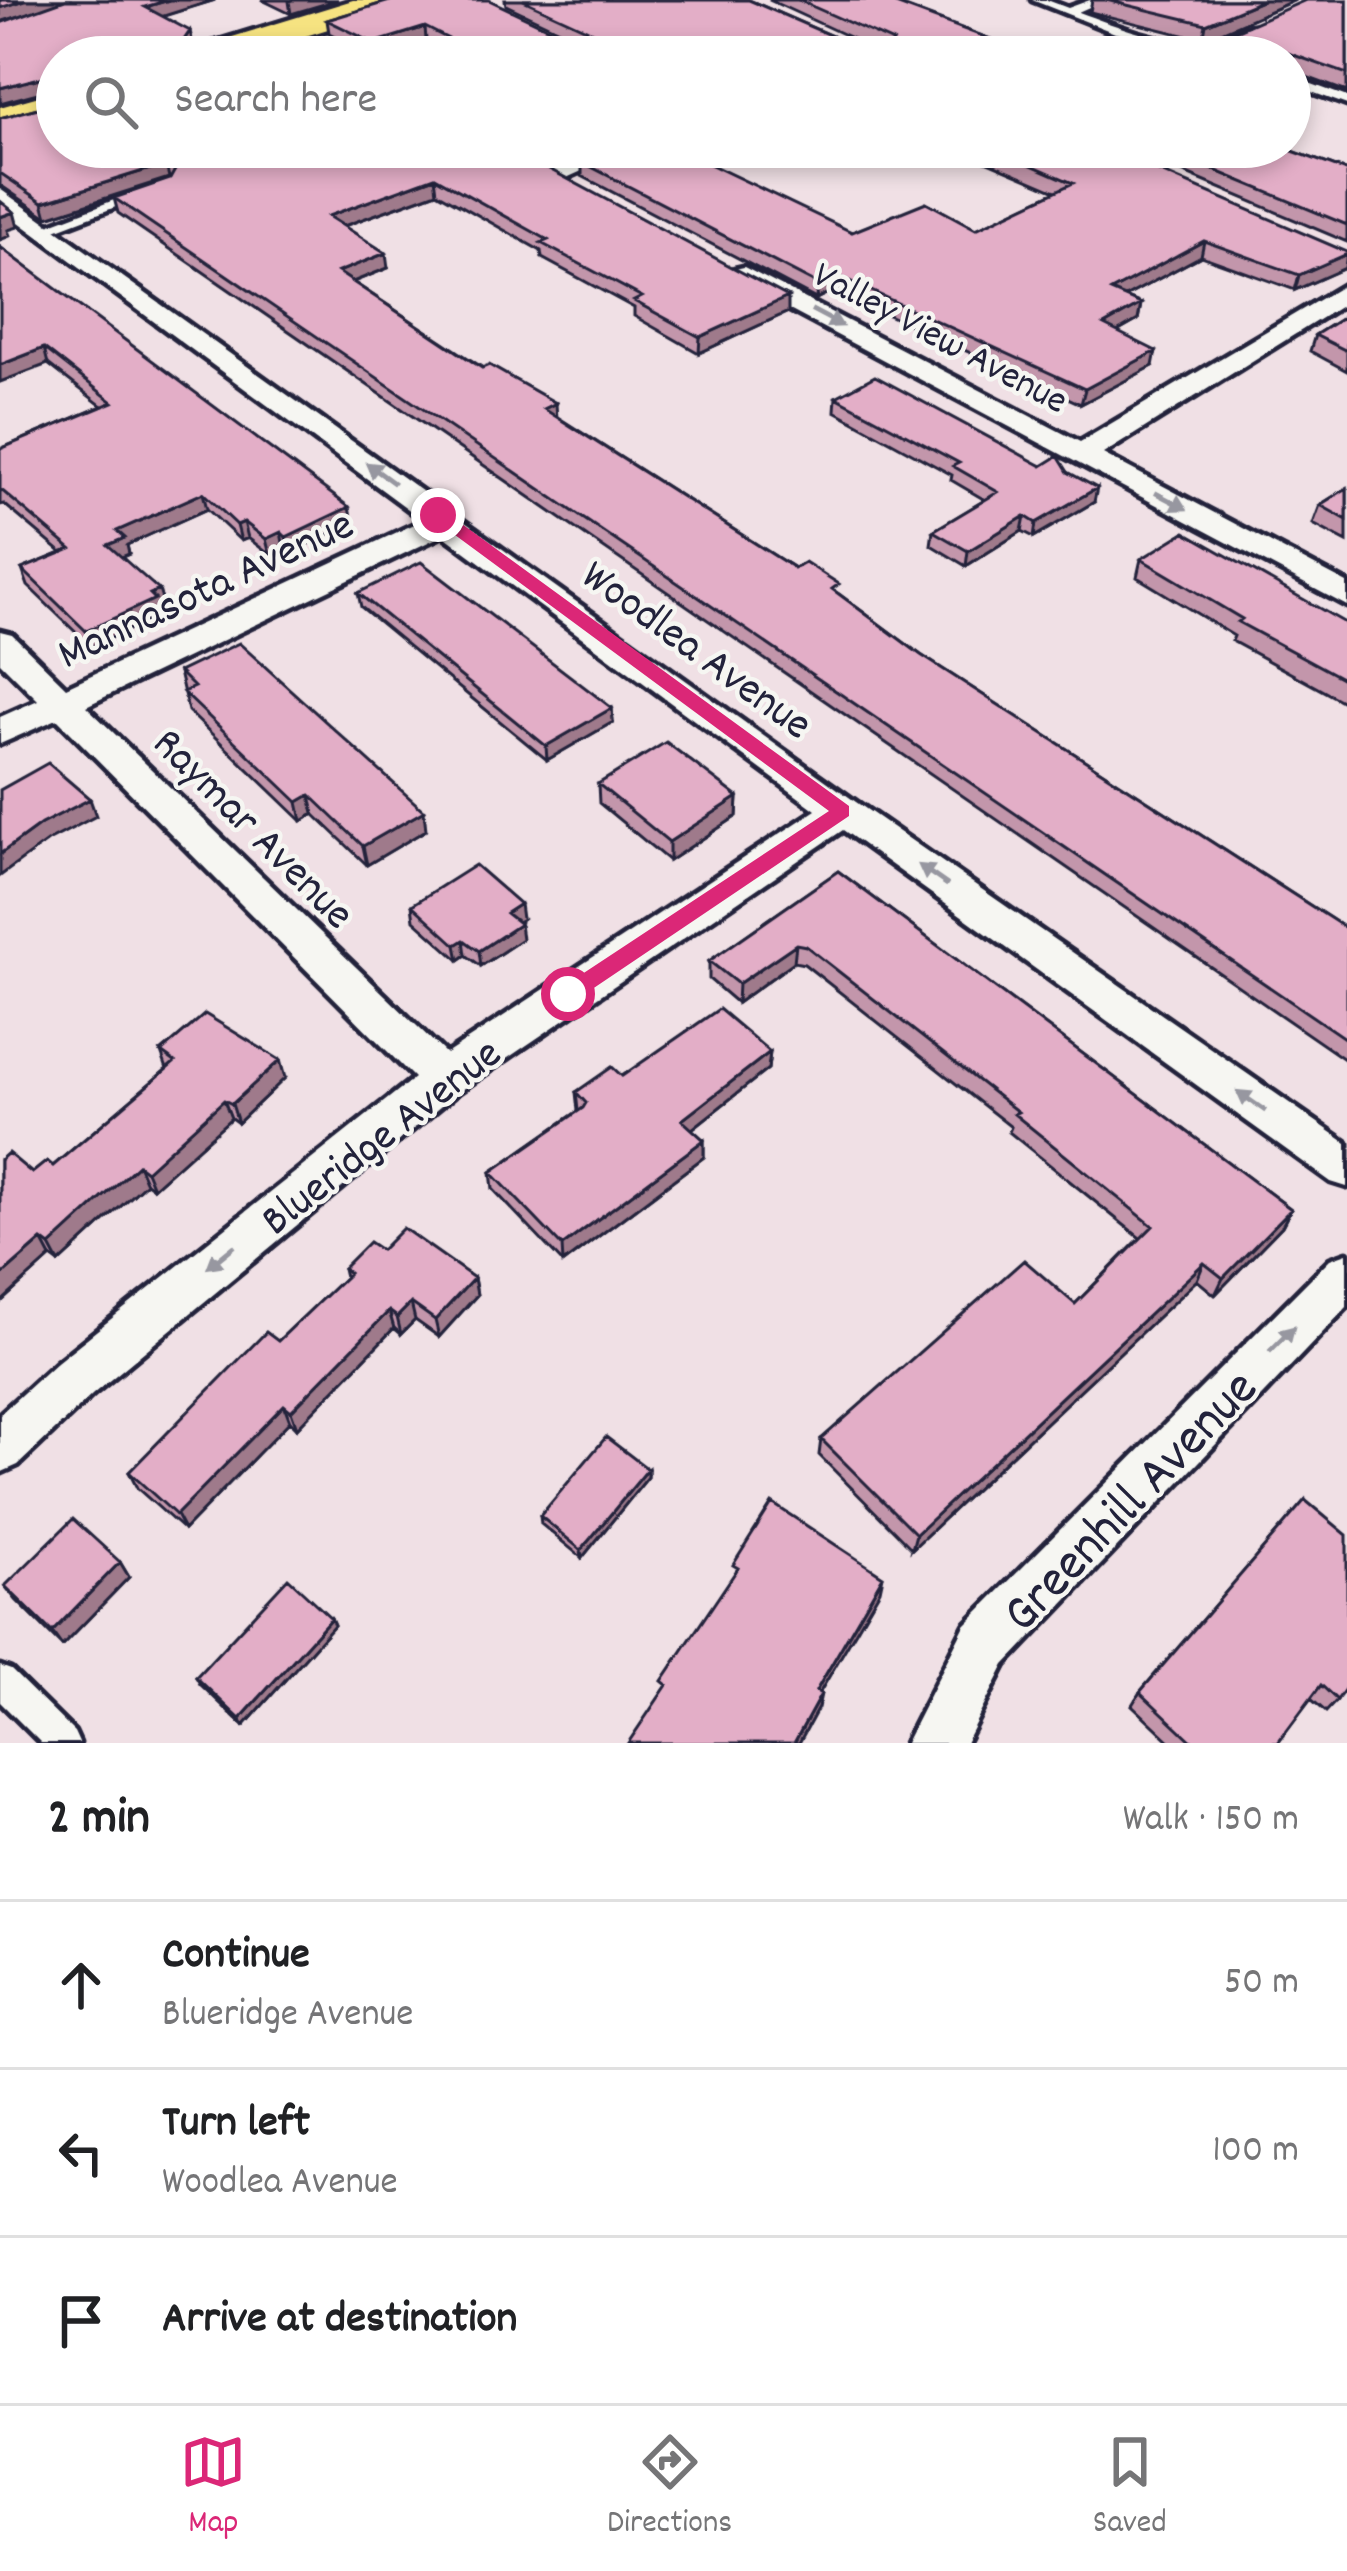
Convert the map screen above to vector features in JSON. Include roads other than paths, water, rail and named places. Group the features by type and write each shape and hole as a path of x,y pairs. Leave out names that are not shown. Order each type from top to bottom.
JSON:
{"main road":[{"path":"270,36 386,0"},
{"path":"0,118 36,107"}],"street":[{"path":"280,33 286,36"},
{"path":"551,168 544,170 595,197"},
{"name":"Woodlea Avenue","path":"0,196 843,811 1347,1168"},
{"name":"Valley View Avenue","path":"722,264 1347,596"},
{"path":"1083,453 1347,291"},
{"name":"Mannasota Avenue","path":"0,732 446,521"},
{"name":"Raymar Avenue","path":"0,642 443,1079"},
{"name":"Blueridge Avenue","path":"0,1448 75,1378 443,1079 843,811"},
{"name":"Greenhill Avenue","path":"934,1743 985,1645 1347,1274"}],"lane":[{"path":"1037,0 1138,36"},
{"path":"1068,12 1100,0"},
{"path":"1236,36 1279,16"},
{"path":"1311,88 1347,101"},
{"path":"45,229 166,186"},
{"path":"0,1681 63,1743"}]}
